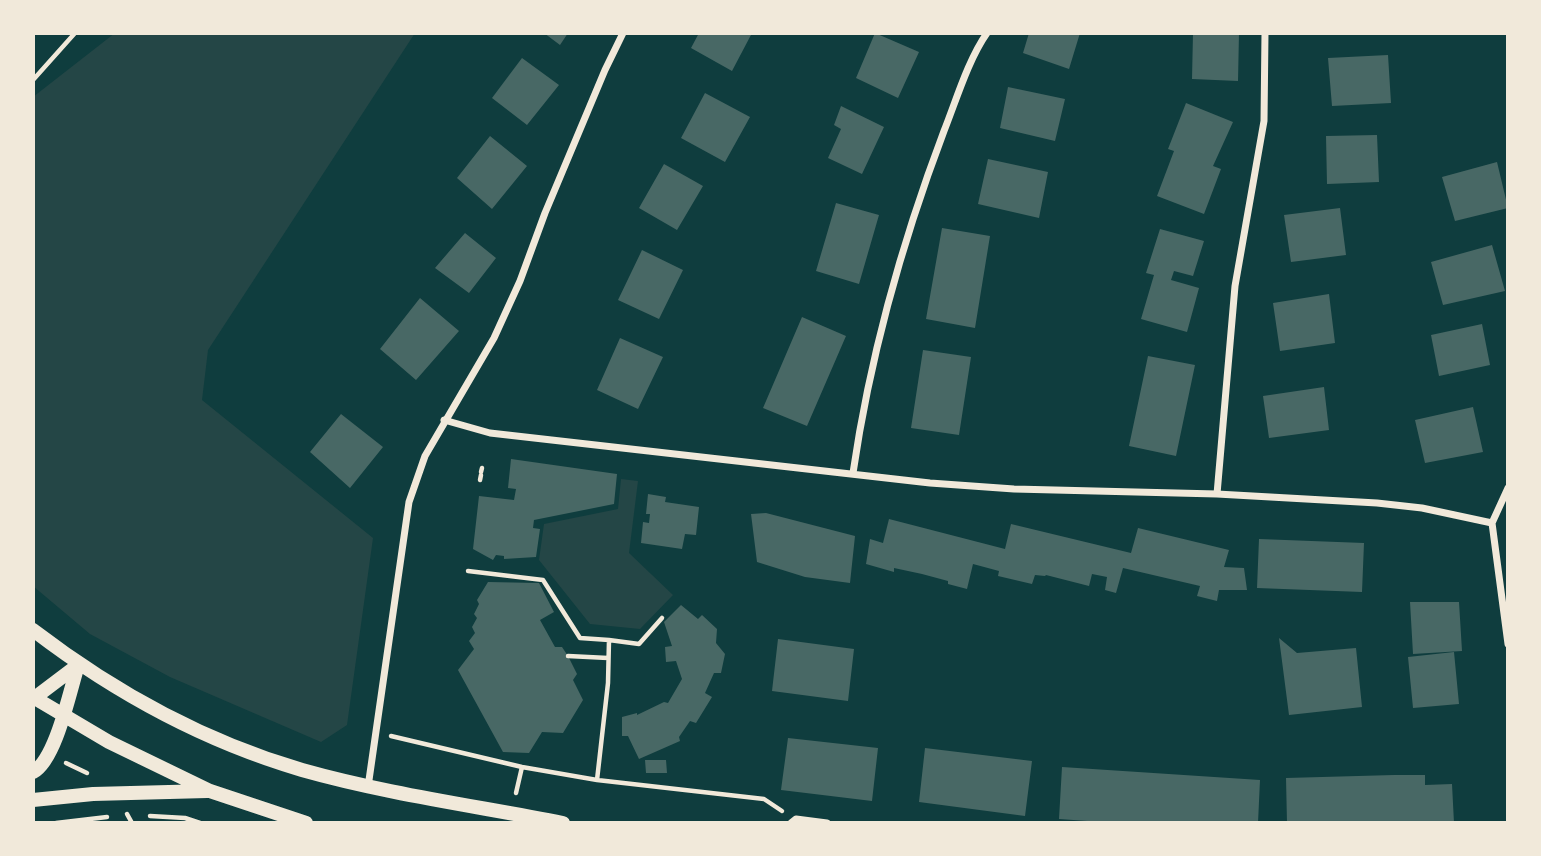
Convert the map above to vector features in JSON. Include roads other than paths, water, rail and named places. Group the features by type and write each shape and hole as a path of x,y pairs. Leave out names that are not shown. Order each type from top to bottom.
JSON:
{"main road":[{"path":"33,630 78,664 133,699 224,743 300,769 368,787 563,823"},
{"path":"78,664 34,698 109,742 210,791 306,823"},
{"path":"33,772 39,769 48,755 78,664"},
{"path":"33,800 93,794 210,791"}],"street":[{"path":"368,787 409,502 425,456 494,338 520,281 550,201 622,33"},
{"path":"853,473 859,431 886,308 911,221 961,87 987,33"},
{"path":"1217,495 1235,286 1264,121 1265,33"},
{"path":"444,420 490,433 930,483 1014,489 1377,503 1422,508 1492,523"},
{"path":"1508,488 1492,523 1508,644"},
{"path":"791,823 796,819 827,823"}]}
